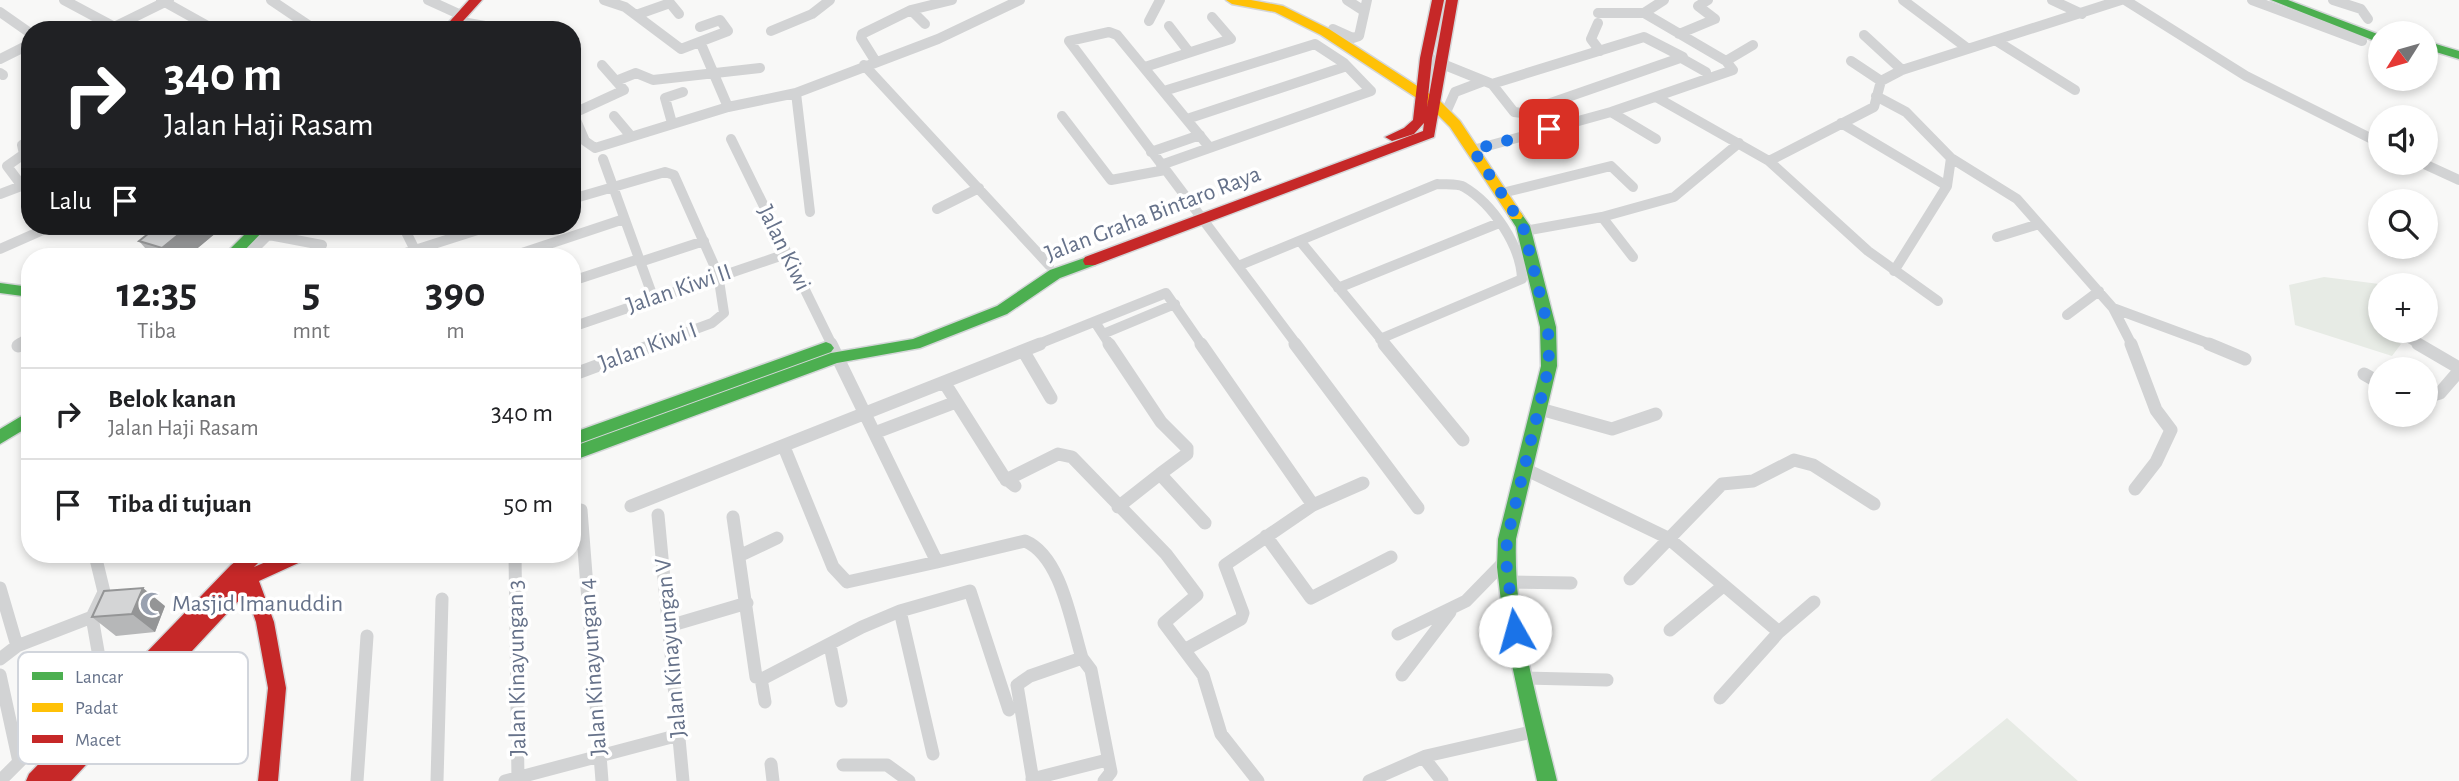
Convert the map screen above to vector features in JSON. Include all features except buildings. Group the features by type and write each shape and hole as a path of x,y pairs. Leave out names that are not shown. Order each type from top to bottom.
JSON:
{"main road":[{"path":"456,21 476,0"},
{"path":"1232,0 1260,3 1290,15 1356,51 1434,103 1455,124 1502,193 1524,231 1548,327 1549,366 1507,539 1506,561 1525,678 1547,781"},
{"name":"Jalan Graha Bintaro Raya","path":"581,450 648,420 833,352 909,336 995,303 1049,265 1200,214 1312,172 1409,131 1434,103 1433,60 1438,0"},
{"name":"Jalan Graha Bintaro Raya","path":"1433,60 1452,0"},
{"path":"2277,0 2368,34"},
{"path":"2295,0 2368,26"},
{"path":"2438,50 2458,57"},
{"path":"2438,54 2458,57"},
{"name":"Jalan Graha Bintaro Raya","path":"833,352 915,344 1002,310 1055,274 1200,214"},
{"path":"242,248 260,235"},
{"path":"0,288 21,291"},
{"name":"Jalan Graha Bintaro Raya","path":"581,438 648,420"},
{"path":"0,438 21,423"},
{"path":"248,563 265,568 278,563"},
{"path":"161,652 248,563"},
{"path":"170,652 248,563"},
{"path":"248,563 265,622 277,688 268,781"},
{"path":"39,778 53,764"},
{"path":"39,778 58,780 72,764"}],"street":[{"path":"64,0 100,21"},
{"path":"271,0 304,21"},
{"path":"428,0 454,21"},
{"path":"604,0 625,7 681,49 701,44 728,30 720,20 700,27"},
{"path":"772,30 812,14 830,0"},
{"path":"876,62 861,38 862,34 911,10 951,0"},
{"path":"581,131 585,141 592,147 728,107 796,93 972,24 1020,0"},
{"path":"1149,21 1160,0"},
{"path":"1346,0 1364,11"},
{"path":"1333,30 1353,37 1359,36 1367,0"},
{"path":"1644,13 1664,0"},
{"path":"1679,34 1716,19 1698,6 1708,0"},
{"path":"1903,0 1967,48"},
{"path":"2052,0 2082,14"},
{"path":"1769,161 1874,107 1881,81 1902,70 2123,0 2246,76 2368,138"},
{"path":"2252,0 2362,41"},
{"path":"2333,0 2361,9 2368,19"},
{"path":"129,21 165,1 199,21"},
{"path":"636,15 670,4 679,14"},
{"path":"911,10 925,24"},
{"path":"1473,150 1611,112 1733,70 1726,61 1644,13 1634,10 1598,18 1591,40 1600,51"},
{"path":"0,12 21,27"},
{"path":"1146,68 1231,39 1212,17"},
{"path":"1169,26 1189,52"},
{"path":"1210,148 1146,68 1113,32 1069,41 1068,44 1200,214 1418,508"},
{"path":"1864,35 1902,70"},
{"path":"1434,103 1455,92 1648,37 1706,72"},
{"path":"1995,40 2075,90"},
{"path":"701,44 728,107"},
{"path":"1062,116 1111,180 1163,167 1371,91 1346,66 1319,46 1311,44 1164,91"},
{"path":"1726,61 1752,46"},
{"path":"0,59 21,48"},
{"path":"1433,60 1488,82 1514,112 1522,113 1682,59"},
{"path":"1851,61 1881,81"},
{"path":"581,109 624,89 602,65"},
{"path":"864,65 1049,265"},
{"path":"1187,119 1346,66"},
{"path":"616,81 636,73 650,80 760,68"},
{"path":"672,122 665,98 683,92"},
{"path":"796,93 810,212"},
{"path":"1876,96 1906,112 1951,158 2017,199 2113,308 2140,362 2156,410 2171,430 2156,462 2135,489"},
{"path":"1656,97 1769,161 1868,251 1938,301"},
{"path":"1611,112 1656,139"},
{"path":"614,116 630,135"},
{"path":"1841,123 1947,186"},
{"path":"1151,152 1200,135"},
{"name":"Jalan Kiwi","path":"731,139 833,352 877,432 937,562"},
{"path":"1524,231 1602,217 1674,197 1739,143"},
{"path":"21,156 7,166 21,180"},
{"path":"1894,271 1947,186 1951,158"},
{"path":"603,159 653,298"},
{"path":"1502,193 1611,166 1633,187"},
{"path":"2438,170 2459,180"},
{"path":"581,197 670,172 718,274"},
{"path":"1238,266 1437,184 1463,186 1513,241 1523,267 1519,283 1381,339"},
{"path":"0,194 21,187"},
{"path":"937,209 979,188"},
{"path":"1602,217 1633,257"},
{"path":"581,233 624,219"},
{"path":"1338,289 1499,223"},
{"path":"1997,237 2039,224"},
{"path":"0,249 32,235"},
{"path":"289,235 322,245"},
{"path":"420,248 450,235"},
{"path":"537,248 576,235"},
{"path":"581,278 704,241"},
{"path":"1300,241 1463,440"},
{"name":"Jalan Kiwi II","path":"581,324 718,274 786,254"},
{"name":"Jalan Kiwi I","path":"581,372 712,323 724,313 718,274"},
{"path":"2067,315 2099,291"},
{"path":"631,506 1024,352 1165,293 1313,505"},
{"path":"1103,334 1175,304"},
{"path":"2113,308 2169,327 2245,359"},
{"path":"1095,322 1161,422 1187,448 1186,454 1118,507"},
{"path":"18,346 21,343"},
{"path":"2417,343 2459,369 2438,394"},
{"path":"1024,352 1051,398"},
{"path":"2364,373 2368,376"},
{"path":"944,382 1010,483 1058,454 1072,457 1166,554 1197,595 1164,623 1203,675 1221,734 1258,781"},
{"path":"877,432 956,402"},
{"path":"1540,409 1610,429 1656,414"},
{"path":"784,447 833,567 842,580 847,582 1009,544 1026,541 1037,547 1052,563 1082,659 1091,670 1111,772 1104,781"},
{"path":"1630,579 1722,484 1753,481 1794,460 1813,465 1874,504"},
{"path":"1525,469 1668,538 1779,632"},
{"path":"1160,474 1205,523"},
{"path":"1186,649 1241,619 1243,613 1225,565 1313,505 1363,483"},
{"name":"Jalan Kinayungan 4","path":"581,510 602,781"},
{"name":"Jalan Kinayungan V","path":"658,514 683,781"},
{"path":"733,517 757,677 761,678 765,702"},
{"path":"1266,536 1311,598 1391,557"},
{"path":"739,556 778,538"},
{"path":"1402,675 1450,612 1488,582 1506,561"},
{"path":"97,563 104,592 92,617 98,652"},
{"name":"Jalan Kinayungan 3","path":"514,780 515,563"},
{"path":"1508,582 1571,583"},
{"path":"1670,630 1723,586"},
{"path":"0,588 16,646"},
{"path":"761,678 900,611 970,591 1009,710"},
{"path":"437,781 442,599"},
{"path":"1720,698 1779,632 1814,602"},
{"path":"669,626 747,603"},
{"path":"900,611 933,754"},
{"path":"1398,634 1450,612"},
{"path":"0,659 16,646 92,617"},
{"path":"357,781 367,636"},
{"path":"830,645 841,701"},
{"path":"1082,659 1030,676 1017,685 1032,780 1107,760"},
{"path":"0,675 18,757"},
{"path":"1525,678 1607,680"},
{"path":"1369,781 1382,771 1424,758 1536,731"},
{"path":"514,780 679,735"},
{"path":"1424,758 1442,781"},
{"path":"0,780 18,763"},
{"path":"843,765 887,763 902,772 909,781"},
{"path":"771,764 773,781"}],"shaded area":[{"path":"2324,277 2368,283 2368,343 2401,344 2392,356 2295,325 2289,285"},
{"path":"2007,718 2078,781 1930,781"}],"traffic: fast":[{"path":"2277,0 2368,34"},
{"path":"2438,49 2459,55"},
{"path":"1516,216 1523,226 1548,327 1549,366 1507,539 1506,567 1508,597 1519,660 1547,781"},
{"path":"238,248 252,235"},
{"path":"581,451 836,357 915,344 1002,310 1055,274 1090,261"},
{"path":"0,288 21,291"},
{"path":"581,437 826,348"},
{"path":"0,438 21,423"}],"traffic: slow":[{"path":"1232,0 1279,9 1325,32 1434,103 1455,124 1516,216"}],"traffic: jam":[{"path":"456,21 476,0"},
{"path":"1392,137 1409,131 1419,121 1426,58 1438,0"},
{"path":"1090,261 1429,134 1452,0"},
{"path":"159,652 246,563"},
{"path":"179,652 249,578 282,563"},
{"path":"246,568 265,622 277,688 268,781"},
{"path":"36,781 52,764"},
{"path":"58,781 74,764"}],"place":[{"name":"Masjid Imanuddin","path":"152,604"}],"route":[{"path":"1515,631 1506,561 1507,539 1549,366 1548,327 1523,226 1473,150 1549,129"}]}
